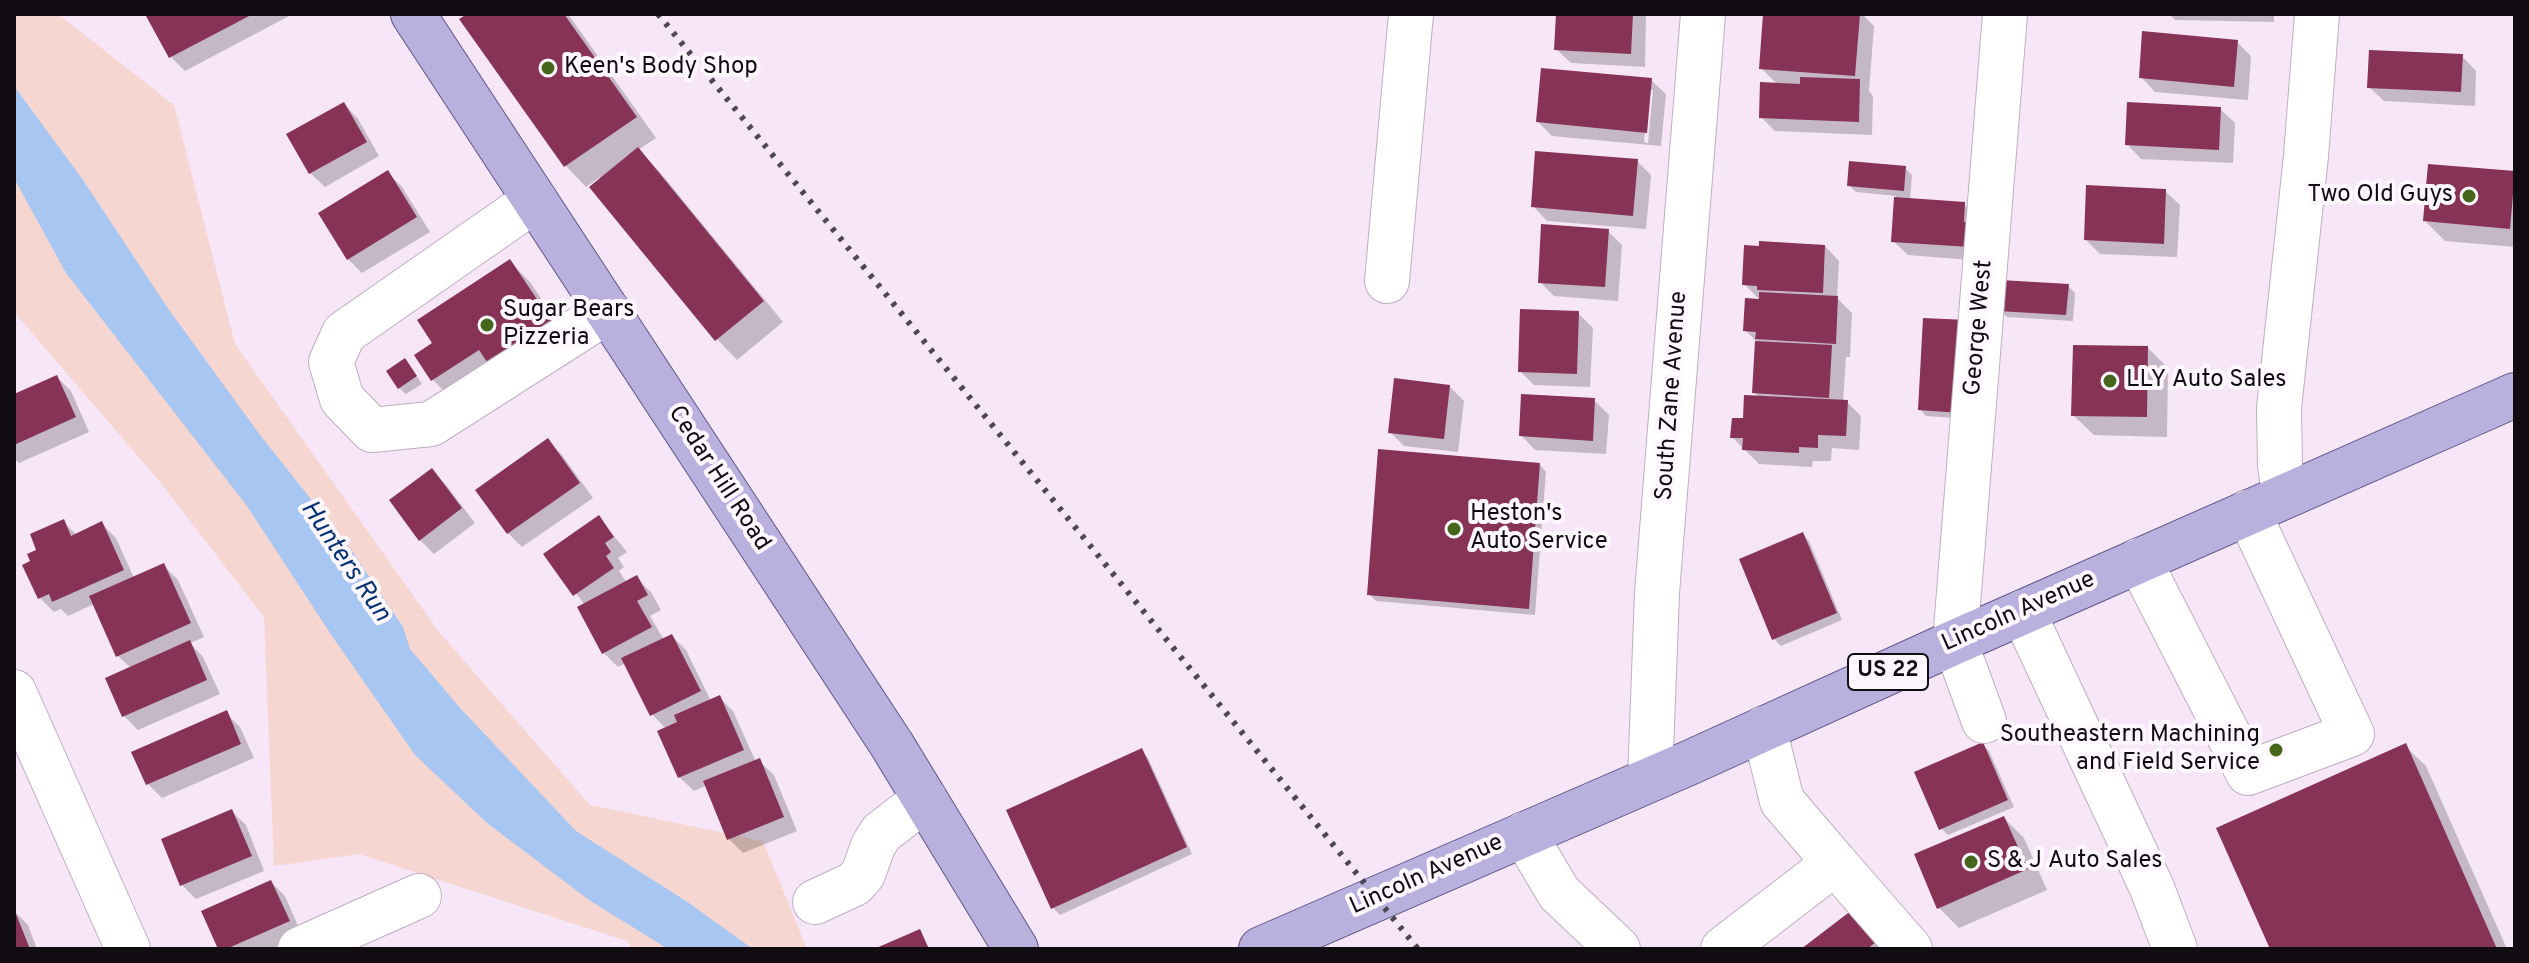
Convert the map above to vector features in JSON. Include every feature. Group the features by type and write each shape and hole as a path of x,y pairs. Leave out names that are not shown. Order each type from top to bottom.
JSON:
{"main road":[{"name":"Cedar Hill Road","path":"413,14 925,799 1016,949"},
{"name":"Lincoln Avenue","path":"1261,949 2515,395"}],"street":[{"path":"1387,281 1411,14"},
{"name":"South Zane Avenue","path":"1650,779 1657,593 1703,14"},
{"name":"George West","path":"1955,642 2005,14"},
{"path":"2139,560 2248,773 2352,734 2266,504 2280,465 2279,408 2306,156 2317,14"},
{"path":"535,200 344,333 331,362 342,399 372,430 431,424 608,311"},
{"path":"2023,612 2152,888 2175,949"},
{"path":"1955,642 1984,721"},
{"path":"14,692 128,949"},
{"path":"1764,728 1782,801 1910,949"},
{"path":"815,902 854,884 863,874 881,833 925,799"},
{"path":"1524,834 1559,893 1618,949"},
{"path":"1723,949 1835,863"},
{"path":"300,949 419,896"}],"shaded area":[{"path":"14,14 58,14 174,105 235,344 439,632 590,805 763,841 807,949 633,949 627,941 359,854 274,866 264,617 160,482 14,312"}],"water":[{"name":"Hunters Run","path":"14,86 260,435 352,551 403,627 410,649 461,709 576,831 686,901 753,949 668,949 589,900 487,823 415,755 247,506 66,273 14,178"}],"building":[{"path":"253,14 169,58 146,16"},
{"name":"Keen's Body Shop","path":"467,14 564,14 637,117 564,167 459,19"},
{"path":"1556,14 1633,14 1631,54 1554,50"},
{"path":"1763,14 1860,14 1855,76 1759,69"},
{"path":"2142,31 2238,40 2234,87 2139,78"},
{"path":"2369,50 2463,54 2461,92 2367,88"},
{"path":"1541,68 1652,78 1647,133 1536,122"},
{"path":"1800,77 1860,79 1859,122 1759,118 1760,82 1800,84"},
{"path":"344,102 367,142 309,174 286,134"},
{"path":"2127,102 2221,107 2219,150 2125,145"},
{"path":"638,147 764,301 715,341 589,187"},
{"path":"1535,151 1638,159 1633,216 1531,207"},
{"path":"1849,161 1906,166 1904,191 1847,186"},
{"name":"Two Old Guys","path":"2428,164 2515,171 2510,229 2423,221"},
{"path":"388,170 417,217 347,260 318,213"},
{"path":"2086,185 2166,189 2164,244 2084,240"},
{"path":"1894,197 1965,202 1964,222 1972,222 1970,247 1891,242"},
{"path":"1541,224 1609,229 1605,287 1538,283"},
{"path":"1759,241 1825,245 1823,293 1757,290 1757,286 1742,285 1744,245 1759,246"},
{"name":"Sugar Bears Pizzeria","path":"510,259 557,329 493,371 479,350 431,381 414,355 432,343 417,320"},
{"path":"2000,280 2069,284 2066,315 1998,311"},
{"path":"1759,292 1838,296 1836,344 1755,339 1756,332 1743,331 1745,298 1759,299"},
{"path":"1520,309 1579,311 1577,374 1518,372"},
{"path":"1923,318 1967,320 1960,413 1918,410"},
{"path":"1755,341 1832,345 1829,398 1752,393"},
{"name":"LLY Auto Sales","path":"2073,345 2148,346 2147,417 2071,416"},
{"path":"405,358 417,376 398,389 386,371"},
{"path":"57,375 76,417 14,445 14,394"},
{"path":"1394,378 1450,385 1444,439 1388,433"},
{"path":"1521,394 1595,398 1593,441 1519,436"},
{"path":"1744,395 1848,400 1846,436 1818,435 1818,448 1799,447 1799,453 1742,450 1743,438 1730,438 1732,418 1743,418"},
{"path":"548,438 580,483 507,534 475,490"},
{"name":"Heston's Auto Service","path":"1378,449 1540,463 1529,609 1367,595"},
{"path":"432,468 462,508 419,541 389,500"},
{"path":"599,515 614,537 605,543 611,552 606,556 614,568 573,596 543,554"},
{"path":"64,519 71,536 102,521 124,570 52,602 49,594 38,599 22,565 30,561 27,554 36,550 30,534"},
{"path":"1803,532 1837,613 1772,640 1739,559"},
{"path":"164,563 191,623 116,657 89,596"},
{"path":"637,575 648,595 637,601 652,627 602,654 577,607"},
{"path":"672,634 701,691 650,716 621,658"},
{"path":"190,640 207,680 122,717 105,678"},
{"path":"720,695 744,750 678,778 657,731 677,722 674,715"},
{"path":"227,710 241,744 146,785 131,752"},
{"path":"1983,742 2008,800 1939,830 1914,772"},
{"path":"2406,743 2497,949 2270,949 2216,828"},
{"path":"1142,748 1187,847 1051,909 1006,810"},
{"path":"760,758 784,817 727,840 703,781"},
{"path":"232,809 252,856 180,886 161,839"},
{"name":"S & J Auto Sales","path":"2004,816 2028,869 1937,909 1914,854"},
{"path":"271,880 290,921 226,949 218,949 201,911"},
{"path":"1869,897 1893,929 1867,949 1801,949"},
{"path":"14,909 30,949 14,949"},
{"path":"920,929 929,949 874,949"}],"railway":[{"path":"658,14 1418,949"}],"place":[{"name":"Keen's Body Shop","path":"548,68"},
{"name":"Two Old Guys","path":"2469,196"},
{"name":"Sugar Bears Pizzeria","path":"487,325"},
{"name":"LLY Auto Sales","path":"2110,381"},
{"name":"Heston's Auto Service","path":"1454,529"},
{"name":"Southeastern Machining and Field Service","path":"2276,750"},
{"name":"S & J Auto Sales","path":"1971,862"}]}
